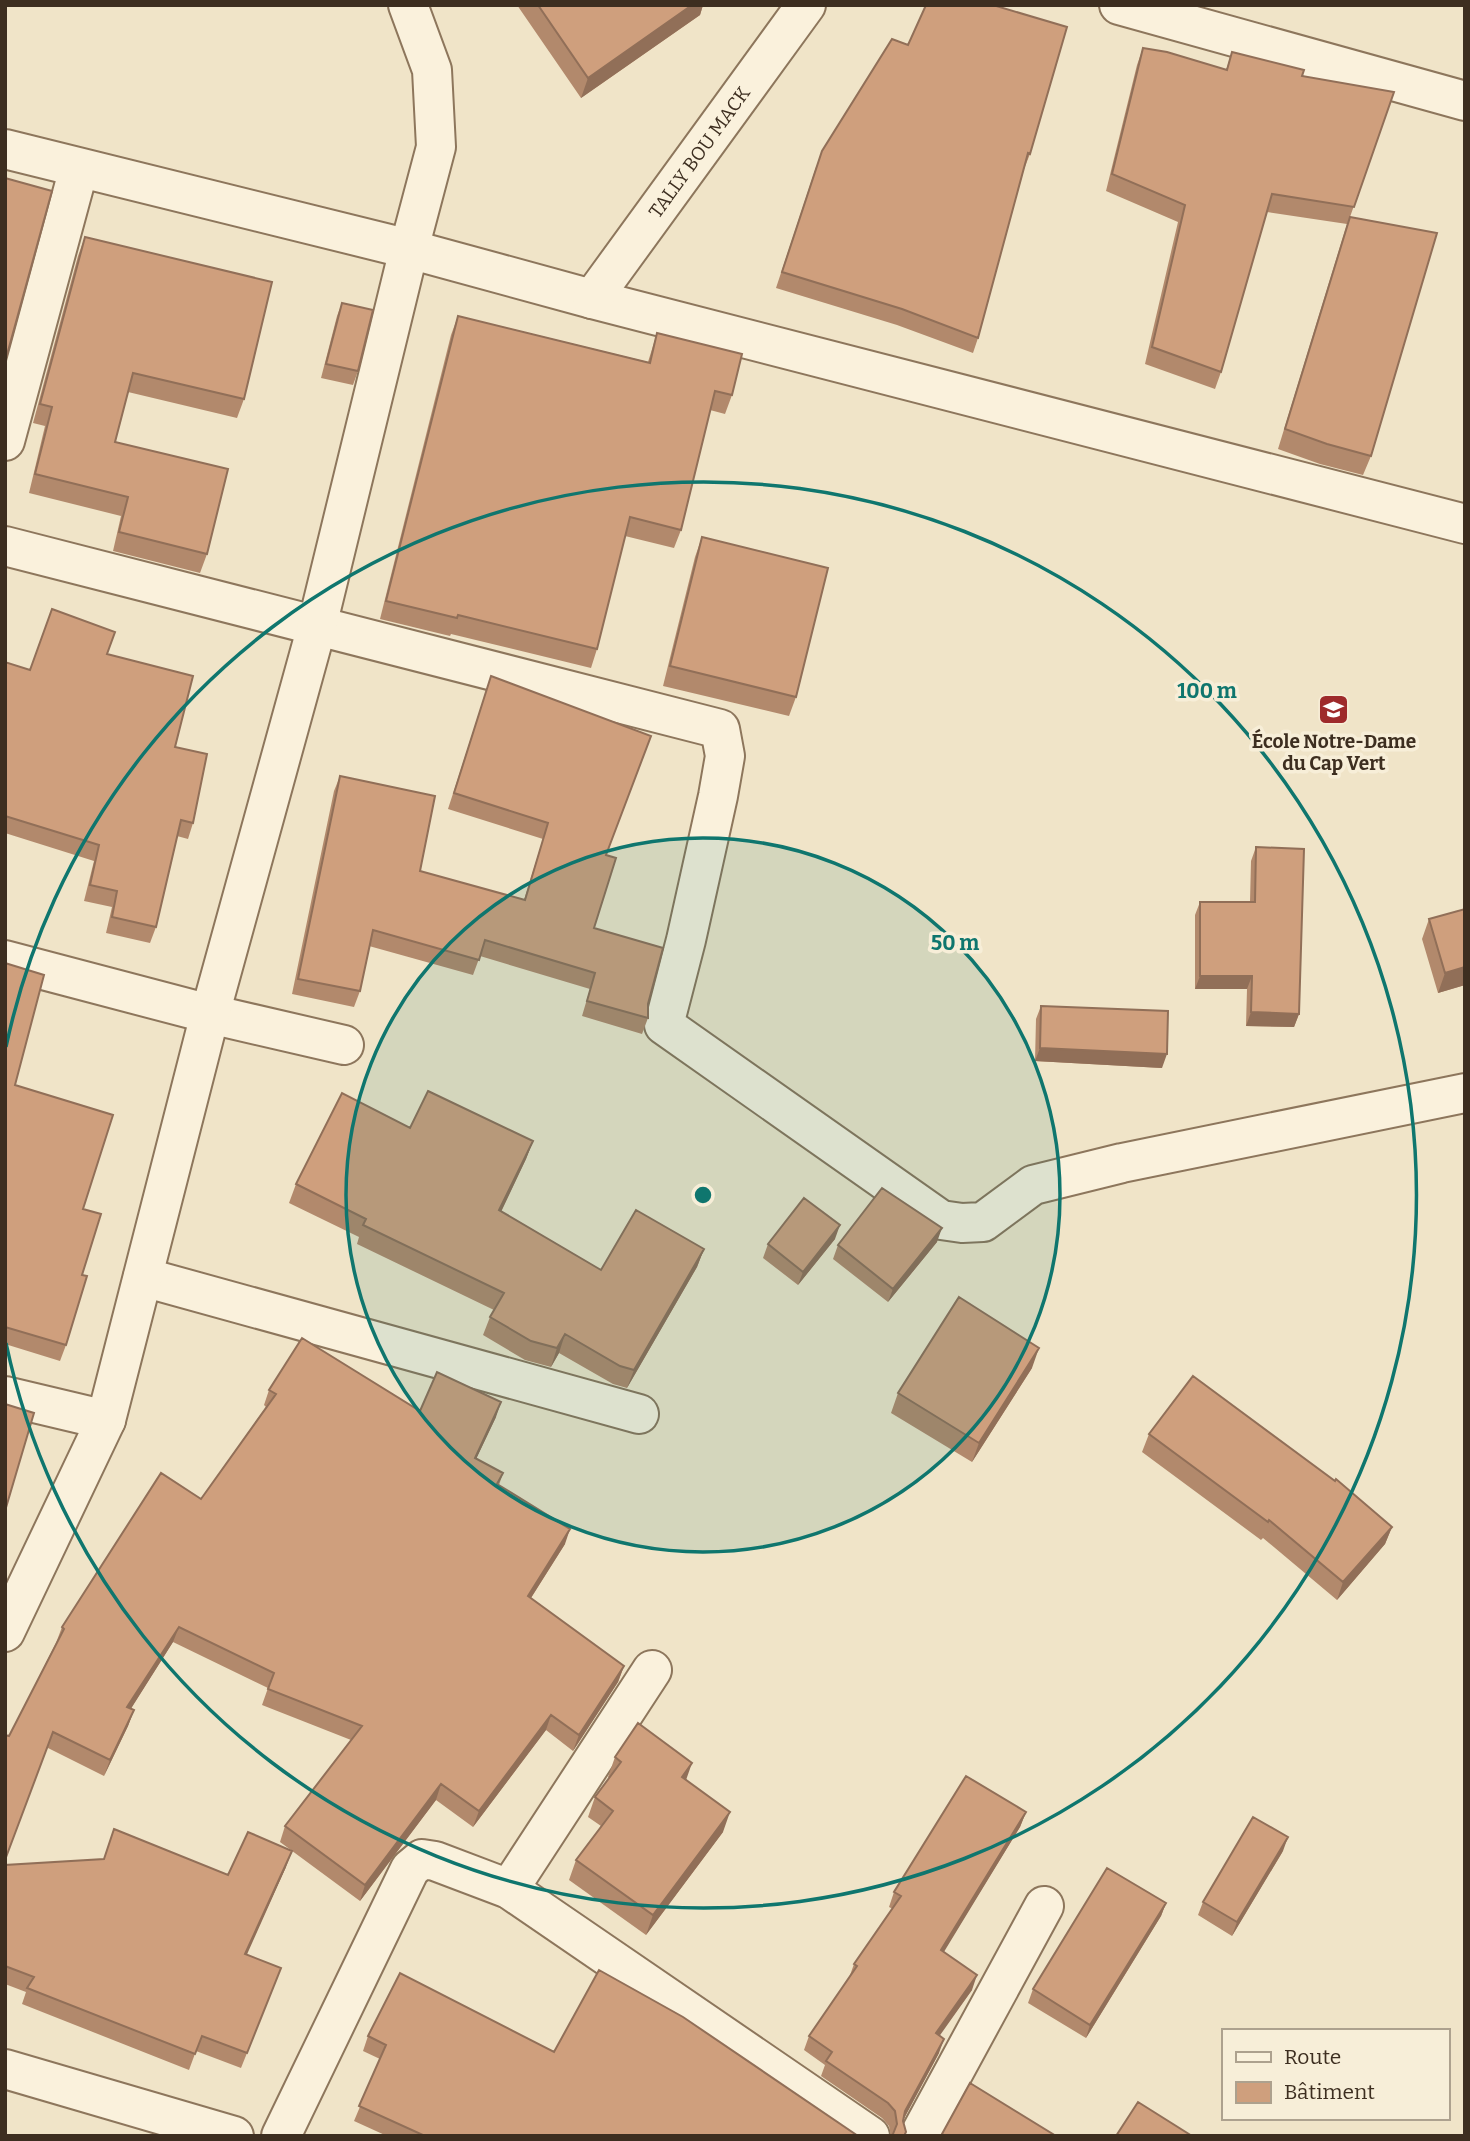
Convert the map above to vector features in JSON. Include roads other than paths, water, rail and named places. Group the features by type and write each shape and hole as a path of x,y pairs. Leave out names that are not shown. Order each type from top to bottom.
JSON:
{"street":[{"path":"5,1632 106,1420 210,1014 317,626 436,147 432,70 408,5"},
{"name":"TALLY BOU MACK","path":"592,299 806,5"},
{"path":"1119,5 1465,101"},
{"path":"5,149 409,249 592,299 1465,524"},
{"path":"5,441 79,168"},
{"path":"5,546 720,729 724,756 718,796 664,1025 941,1220 983,1222 1033,1185 1122,1163 1465,1093"},
{"path":"5,960 210,1014 344,1045"},
{"path":"143,1277 639,1414"},
{"path":"5,1396 106,1420"},
{"path":"509,1889 652,1670"},
{"path":"281,2136 410,1869 422,1859 435,1861 509,1889 870,2136"},
{"path":"919,2136 1044,1906"},
{"path":"5,2069 234,2136"}],"place":[{"name":"École Notre-Dame du Cap Vert","path":"1334,710"}]}
